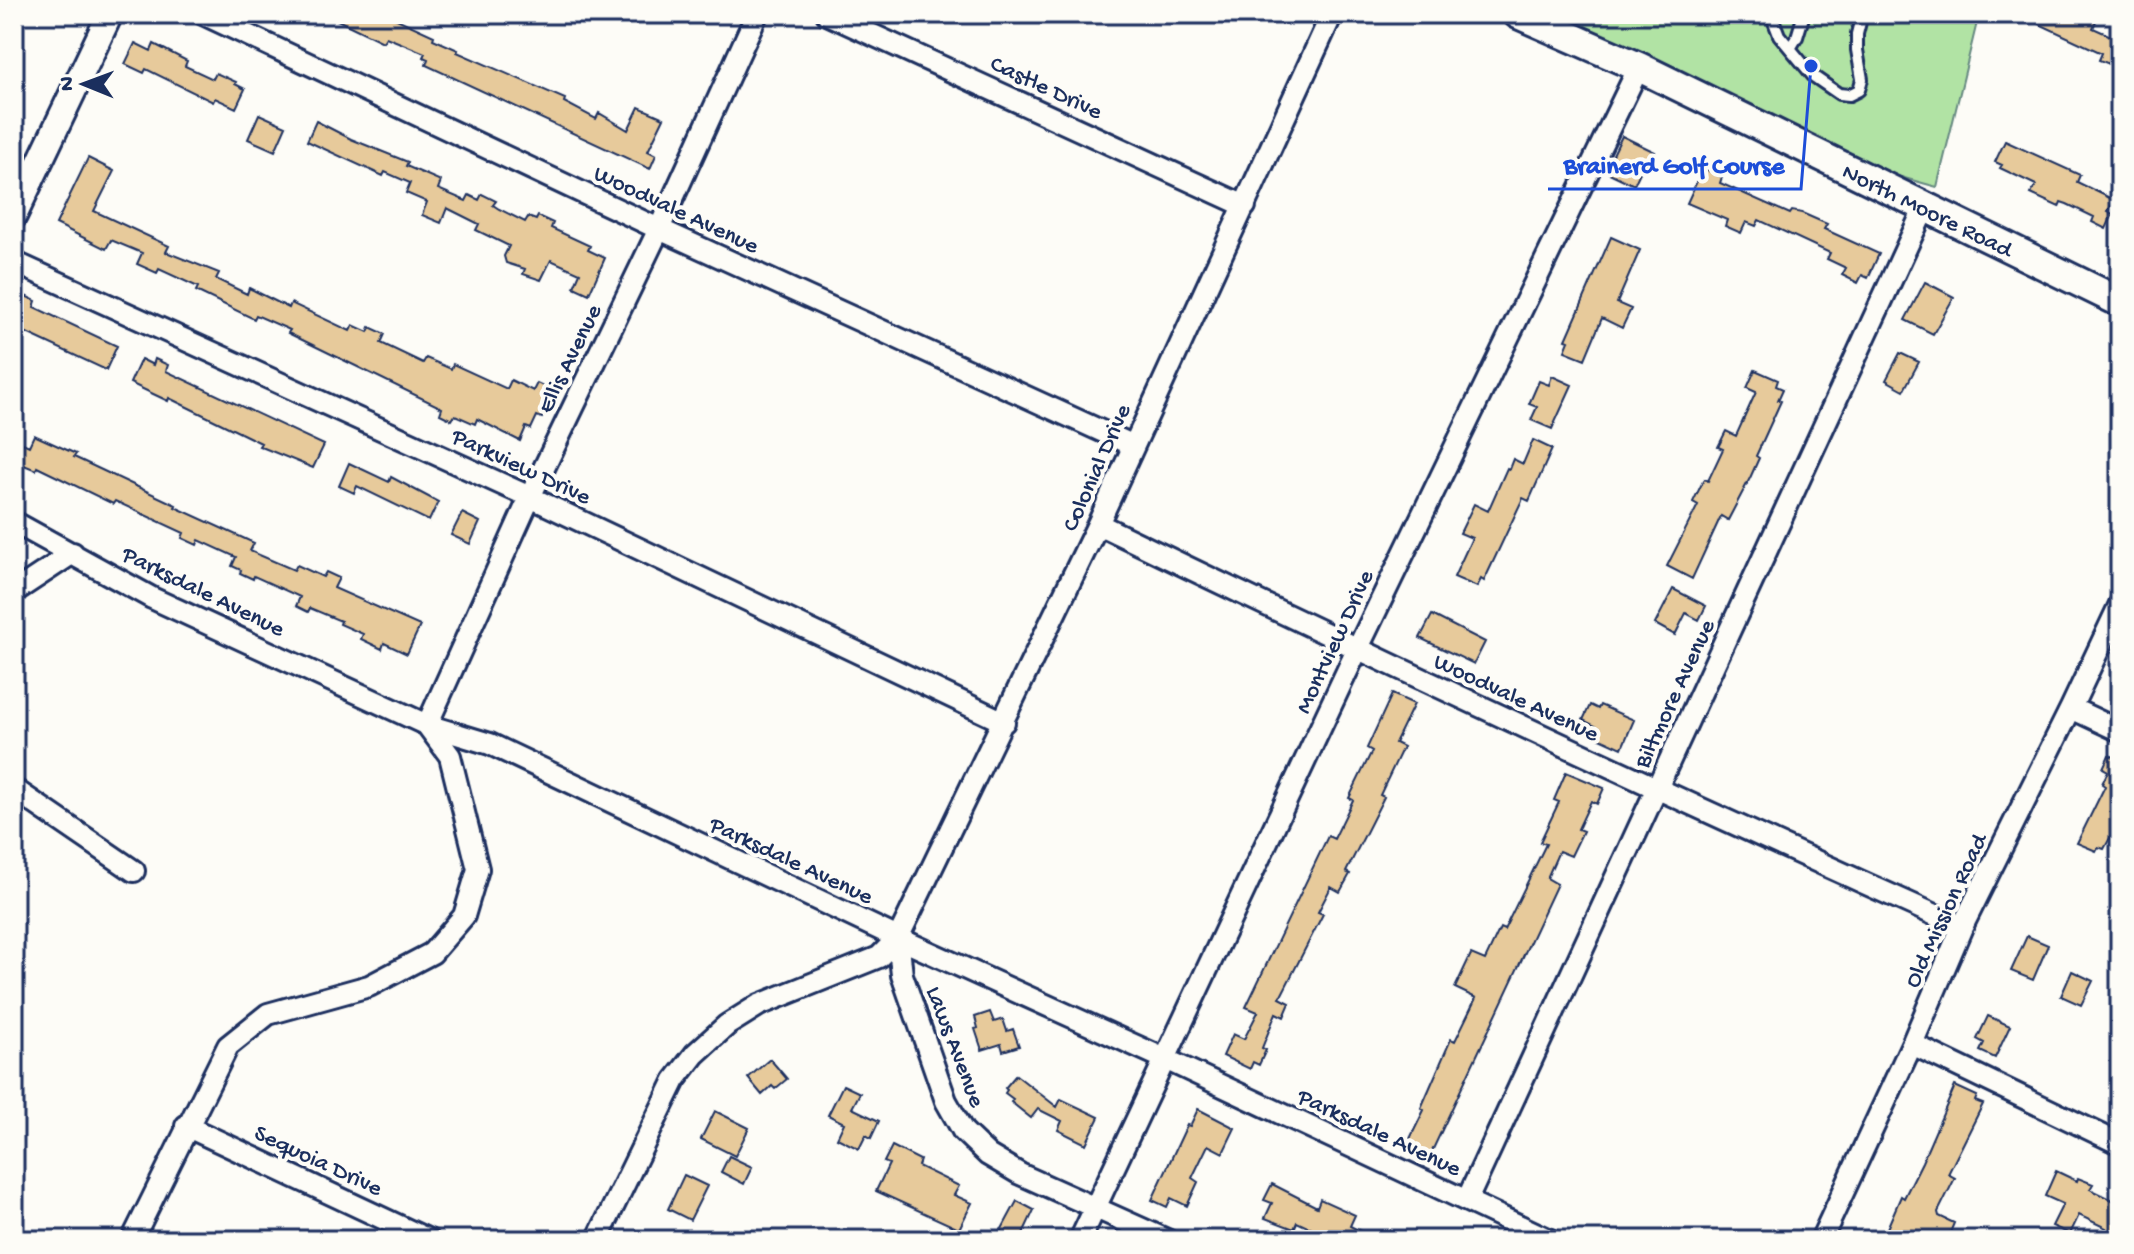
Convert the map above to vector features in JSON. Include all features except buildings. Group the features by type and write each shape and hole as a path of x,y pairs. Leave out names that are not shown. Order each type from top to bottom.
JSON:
{"main road":[{"name":"North Moore Road","path":"1518,14 1639,67 2120,302"}],"street":[{"path":"14,216 110,14"},
{"name":"Woodvale Avenue","path":"203,14 659,229 1132,445"},
{"name":"Ellis Avenue","path":"427,725 530,497 659,229 757,14"},
{"name":"Castle Drive","path":"827,14 1245,206"},
{"name":"Colonial Drive","path":"898,938 1098,524 1332,14"},
{"name":"Montview Drive","path":"1080,1240 1357,650 1639,67"},
{"name":"Biltmore Avenue","path":"1467,1200 1925,207"},
{"name":"Parkview Drive","path":"14,262 530,497 1004,722"},
{"name":"Parksdale Avenue","path":"14,522 152,598 427,725 490,744 898,938 1165,1059 1550,1240"},
{"name":"Woodvale Avenue","path":"1098,524 1357,650 1657,790 1962,927"},
{"path":"14,592 73,553"},
{"name":"Old Mission Road","path":"1821,1240 1912,1044 1962,927 2120,604"},
{"path":"2071,708 2120,731"},
{"path":"132,1240 228,1046 268,1014 369,986 432,953 464,916 478,869 450,756 427,725"},
{"path":"14,789 134,871"},
{"path":"597,1240 675,1080 695,1054 727,1025 759,1005 879,957 898,938"},
{"name":"Laws Avenue","path":"898,938 902,975 946,1101 963,1131 988,1155 1020,1174 1167,1240"},
{"path":"1912,1044 2120,1144"},
{"name":"Sequoia Drive","path":"186,1126 429,1240"}],"lane":[{"path":"1771,14 1779,35 1813,76 1839,94 1849,95 1859,90 1862,79 1857,50 1859,14"},
{"path":"1791,47 1804,14"}],"green space":[{"path":"1547,14 1979,14 1937,187 1879,171"}],"place":[{"name":"Brainerd Golf Course","path":"1811,66"}]}
